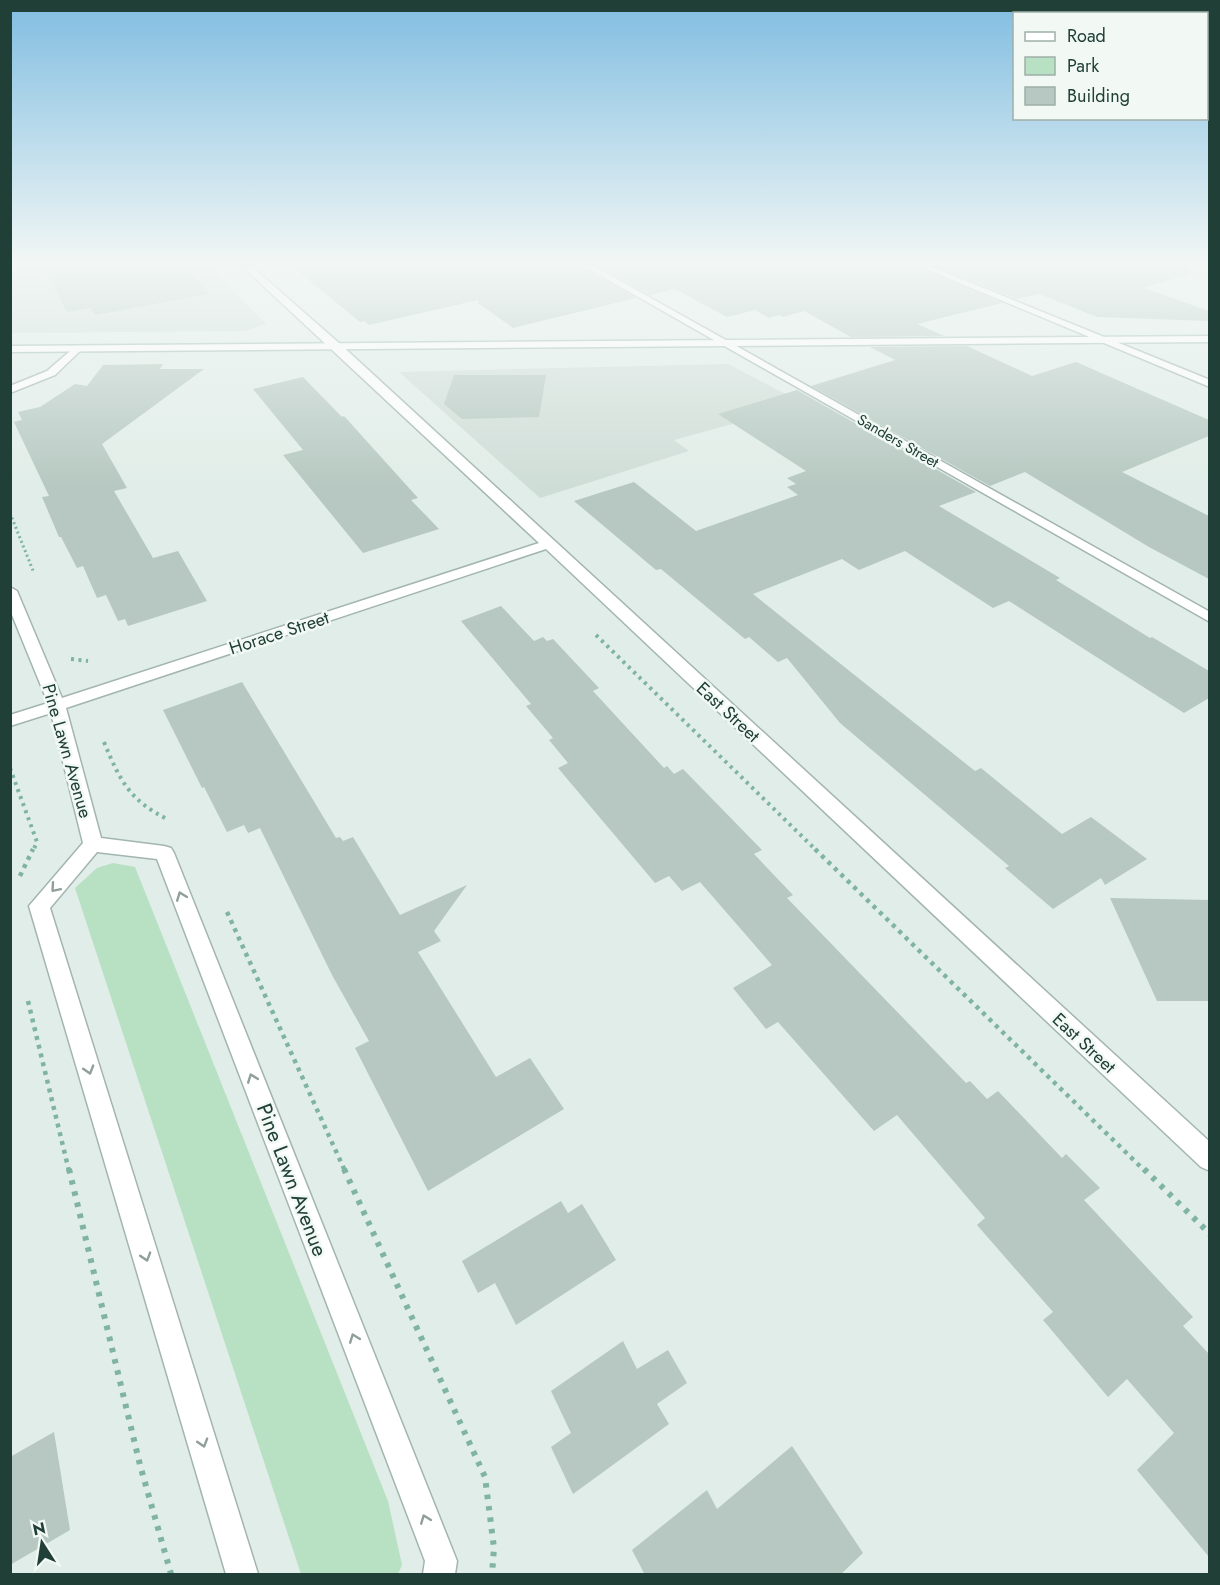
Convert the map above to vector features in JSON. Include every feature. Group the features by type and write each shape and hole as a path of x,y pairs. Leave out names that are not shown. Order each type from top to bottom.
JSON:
{"street":[{"name":"East Street","path":"328,339 1209,1160"},
{"name":"Sanders Street","path":"717,339 1209,618"},
{"path":"10,349 1209,339"},
{"path":"1101,340 1209,384"},
{"path":"10,390 51,373 76,349"},
{"name":"Horace Street","path":"10,721 548,544"},
{"name":"Pine Lawn Avenue","path":"10,591 57,706 93,844 164,853 441,1561 439,1575"},
{"path":"93,844 39,906 242,1575"}],"path":[{"path":"596,634 1209,1234"},
{"path":"81,661 92,662"},
{"path":"103,740 127,793 148,811 170,820"},
{"path":"10,768 37,842 16,883"},
{"path":"227,911 485,1477 494,1548 492,1575"},
{"path":"27,996 140,1465 171,1575"}],"shaded area":[{"path":"728,364 805,404 674,440 689,451 540,498 399,372"}],"green space":[{"path":"113,863 135,867 388,1501 402,1565 398,1574 301,1574 75,888 97,868"}],"building":[{"path":"967,346 1032,376 1076,362 1209,420 1209,436 1122,472 1209,516 1209,579 1149,547 1025,472 990,486 811,386 895,360 870,347"},
{"path":"163,364 160,369 204,369 102,444 127,488 114,491 153,558 178,551 207,601 128,626 125,619 118,621 106,595 97,598 83,566 77,568 59,537 42,497 49,496 14,422 22,420 18,412 40,407 75,384 87,386 103,365"},
{"path":"454,375 546,375 539,417 462,419 444,404"},
{"path":"303,377 342,417 344,416 418,498 411,500 439,529 363,553 283,455 303,450 253,389"},
{"path":"797,390 976,492 939,506 1060,578 1056,580 1150,638 1152,637 1209,671 1209,698 1184,713 1009,601 993,608 905,551 859,570 842,559 753,594 975,771 981,768 1062,834 1091,817 1147,859 1105,885 1101,878 1053,909 1005,868 1009,866 840,723 787,658 778,662 749,637 745,639 661,569 656,570 574,501 634,482 696,531 798,495 787,487 796,484 787,478 806,471 718,414"},
{"path":"501,606 534,641 543,637 547,641 553,639 599,688 593,691 664,768 667,766 674,774 683,769 762,850 754,854 793,895 787,898 966,1083 970,1081 987,1099 998,1091 1062,1158 1066,1154 1100,1188 1084,1200 1193,1317 1183,1326 1209,1354 1209,1557 1137,1470 1174,1433 1127,1379 1108,1397 1043,1320 1053,1312 977,1225 985,1218 897,1115 874,1131 778,1022 766,1029 733,988 772,965 700,882 682,891 669,876 655,883 558,768 568,763 549,740 553,738 526,706 531,704 461,621"},
{"path":"242,682 336,838 340,837 343,841 353,837 400,915 467,885 434,931 441,941 418,952 496,1077 530,1058 564,1109 428,1191 355,1048 369,1041 332,975 260,828 248,833 244,825 227,832 163,710"},
{"path":"1110,898 1209,900 1209,1001 1157,1001"},
{"path":"561,1201 568,1213 582,1204 616,1260 516,1325 495,1283 478,1293 462,1261"},
{"path":"623,1341 637,1369 668,1350 687,1383 657,1404 669,1424 573,1494 551,1447 571,1433 551,1391"},
{"path":"54,1432 70,1530 10,1565 10,1457"},
{"path":"792,1446 863,1553 840,1575 645,1575 632,1550 707,1490 717,1509"}]}
